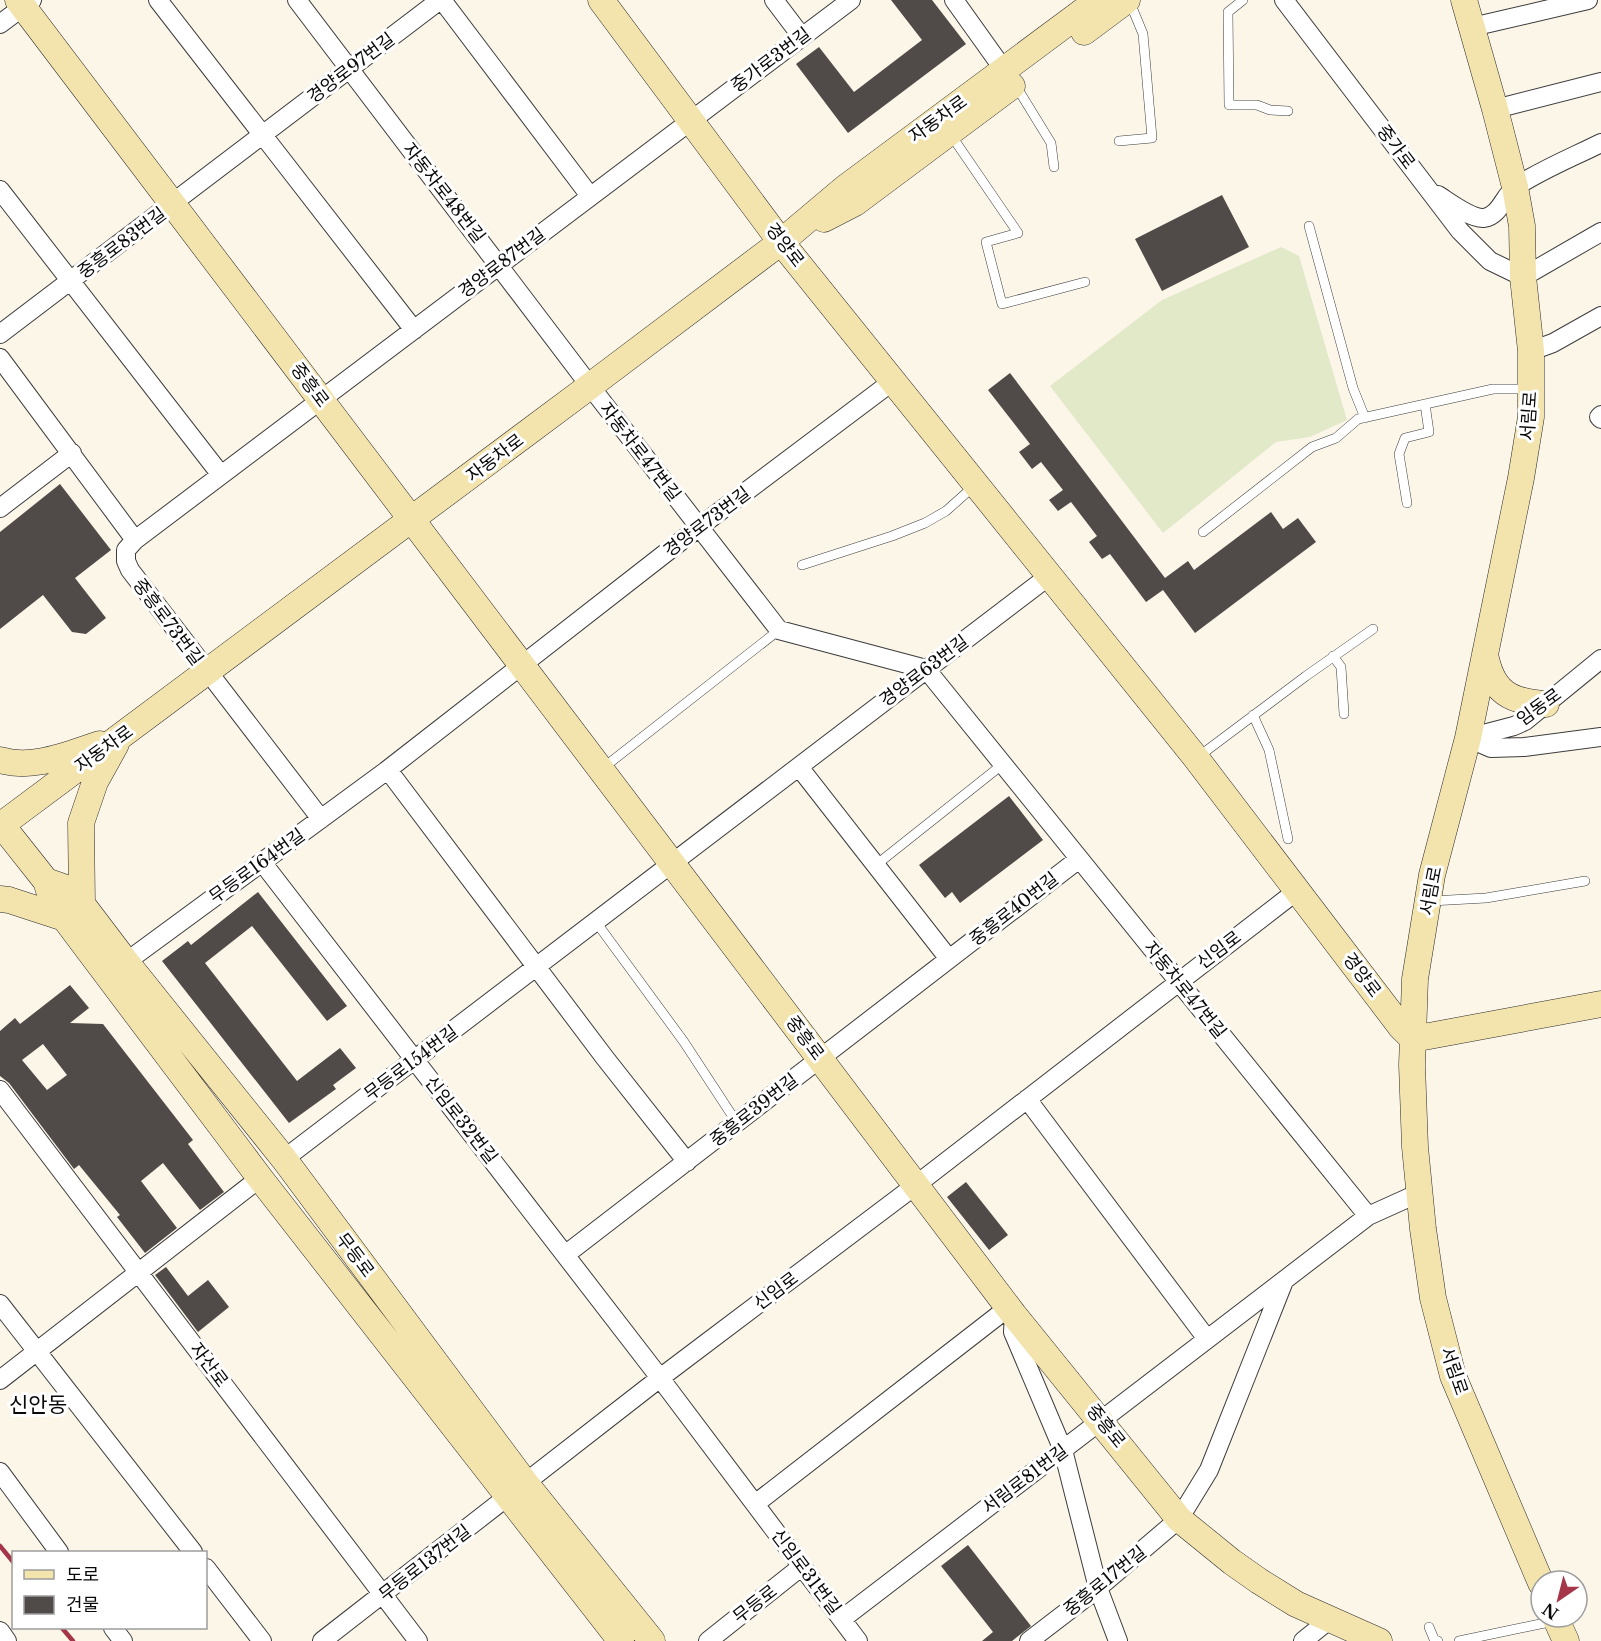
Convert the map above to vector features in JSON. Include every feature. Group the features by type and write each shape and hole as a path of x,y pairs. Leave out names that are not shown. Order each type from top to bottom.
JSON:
{"street":[{"path":"158,0 414,330"},
{"name":"자동차로48번길","path":"297,0 590,387"},
{"name":"경양로97번길","path":"173,204 441,0 590,196"},
{"name":"경양로","path":"601,0 781,242 1196,758 1401,1027 1413,1039"},
{"path":"774,0 802,37"},
{"name":"중가로3번길","path":"691,119 851,0"},
{"path":"954,0 1009,77"},
{"name":"자동차로","path":"781,242 855,203 950,133 1009,77 1098,0"},
{"name":"자동차로","path":"0,825 590,387 781,242 845,188 1128,0"},
{"name":"중가로","path":"1284,0 1474,247 1490,261 1523,277"},
{"name":"서림로","path":"1464,0 1495,109 1515,187 1522,226 1523,277 1531,351 1531,417 1521,478 1468,738 1432,875 1415,979 1413,1101 1419,1193 1433,1298 1454,1376 1535,1569"},
{"path":"1472,27 1588,0"},
{"path":"0,24 24,2"},
{"name":"중흥로","path":"24,2 173,204 1011,1311 1179,1519 1232,1562 1296,1604 1379,1641"},
{"path":"1495,109 1601,82"},
{"name":"경양로87번길","path":"321,400 691,119"},
{"path":"1426,187 1462,210 1479,218 1486,218 1496,212 1515,187 1601,143"},
{"name":"중흥로83번길","path":"0,190 221,476"},
{"name":"중흥로83번길","path":"0,334 173,204"},
{"path":"1523,277 1601,232"},
{"path":"1531,351 1553,343 1601,316"},
{"path":"0,358 135,540 321,400"},
{"name":"경양로73번길","path":"522,666 699,527 893,381"},
{"name":"자동차로47번길","path":"590,387 779,630"},
{"path":"0,507 72,453"},
{"name":"중흥로73번길","path":"135,540 126,550 126,561 130,570 207,673"},
{"name":"경양로63번길","path":"673,864 1048,576"},
{"path":"779,630 926,669"},
{"path":"1485,654 1491,676 1507,694 1524,703 1546,704"},
{"name":"임동로","path":"1468,738 1525,721 1601,659"},
{"name":"무등로164번길","path":"126,962 388,770 522,666"},
{"name":"자동차로47번길","path":"926,669 1368,1216"},
{"path":"207,673 321,819"},
{"path":"1468,738 1491,748 1524,747 1601,737"},
{"path":"0,760 11,763 42,762 120,738"},
{"path":"0,900 73,911 81,823 95,782 120,738"},
{"path":"799,767 950,959"},
{"path":"388,770 605,1058 687,1162"},
{"name":"무등로","path":"0,825 46,881 53,903 73,911 126,962 284,1159 621,1641"},
{"name":"중흥로40번길","path":"820,1059 1079,859"},
{"name":"신임로32번길","path":"262,862 660,1378"},
{"name":"무등로154번길","path":"284,1159 673,864"},
{"name":"신임로","path":"517,1491 660,1378 916,1185 1298,890"},
{"name":"무등로","path":"73,911 260,1178 517,1491 652,1641"},
{"path":"1413,1039 1601,1004"},
{"name":"중흥로39번길","path":"565,1255 820,1059"},
{"name":"자산로","path":"0,1090 418,1641"},
{"path":"1027,1099 1208,1339"},
{"path":"0,1380 260,1178"},
{"name":"서림로81번길","path":"842,1619 1368,1216 1419,1193"},
{"path":"1179,1519 1209,1470 1284,1281"},
{"path":"0,1304 192,1551"},
{"path":"755,1504 887,1401 1011,1311"},
{"path":"1011,1311 1013,1332 1063,1450 1098,1588 1118,1641"},
{"name":"신임로31번길","path":"660,1378 858,1641"},
{"path":"0,1472 57,1551"},
{"name":"무등로137번길","path":"322,1641 517,1491"},
{"name":"중흥로17번길","path":"1029,1641 1098,1588 1179,1519"},
{"name":"무등로","path":"708,1641 801,1567"},
{"path":"207,1569 262,1641"},
{"path":"1303,1641 1329,1620"},
{"path":"114,1629 123,1641"},
{"path":"0,1631 7,1641"}],"lane":[{"path":"1119,141 1152,138 1143,34 1128,0"},
{"path":"1243,0 1228,12 1229,105 1257,105 1270,110 1288,111"},
{"path":"1009,77 1051,143 1054,167"},
{"name":"자동차로","path":"950,133 1018,233 986,242 1002,304 1085,282"},
{"path":"1309,226 1353,388 1365,418"},
{"path":"1203,532 1312,447 1336,438 1358,419 1492,389 1531,389"},
{"path":"1407,503 1399,454 1405,438 1429,432 1425,404"},
{"path":"802,565 925,523 946,511 975,484"},
{"path":"1196,758 1373,629"},
{"path":"601,769 779,630"},
{"path":"1333,656 1341,668 1344,714"},
{"path":"1253,715 1269,750 1288,839"},
{"path":"876,865 1003,764"},
{"path":"1428,901 1486,898 1585,881"},
{"path":"596,922 684,1042 737,1123"},
{"path":"1429,1627 1434,1639 1438,1641"},
{"path":"1459,1641 1539,1629"}],"green space":[{"path":"1281,247 1299,256 1347,420 1310,437 1276,442 1163,533 1050,386 1162,300"}],"building":[{"path":"891,0 932,0 966,44 848,133 796,64 819,47 854,92 922,40"},
{"path":"1222,195 1249,247 1162,291 1135,239"},
{"path":"1010,373 1165,578 1188,561 1194,570 1271,512 1283,529 1298,518 1316,542 1195,633 1163,590 1146,602 1110,554 1102,559 1089,542 1097,536 1071,502 1058,511 1049,500 1063,490 1041,462 1032,469 1019,452 1030,444 988,390"},
{"path":"60,484 111,550 75,578 106,618 86,634 72,632 43,595 0,629 0,532"},
{"path":"1009,796 1043,840 960,903 952,892 945,898 919,865"},
{"path":"258,892 347,1006 327,1021 252,926 205,963 297,1081 340,1048 356,1068 333,1085 336,1089 289,1123 162,961 188,941 191,945"},
{"path":"70,985 89,1008 70,1023 103,1024 193,1140 188,1144 224,1192 200,1210 163,1163 141,1181 177,1228 145,1253 117,1217 120,1215 79,1165 74,1169 9,1083 0,1076 0,1031 15,1018 20,1024","holes":["43,1044 67,1075 47,1090 22,1060"]},
{"path":"966,1182 1008,1235 989,1250 947,1197"},
{"path":"166,1267 188,1296 208,1280 229,1307 198,1332 155,1275"},
{"path":"968,1545 1031,1626 1012,1641 982,1641 993,1632 941,1566"}],"railway":[{"path":"0,1546 12,1561"},
{"path":"63,1629 73,1641"}],"district":[{"name":"신안동","path":"38,1405"}]}
